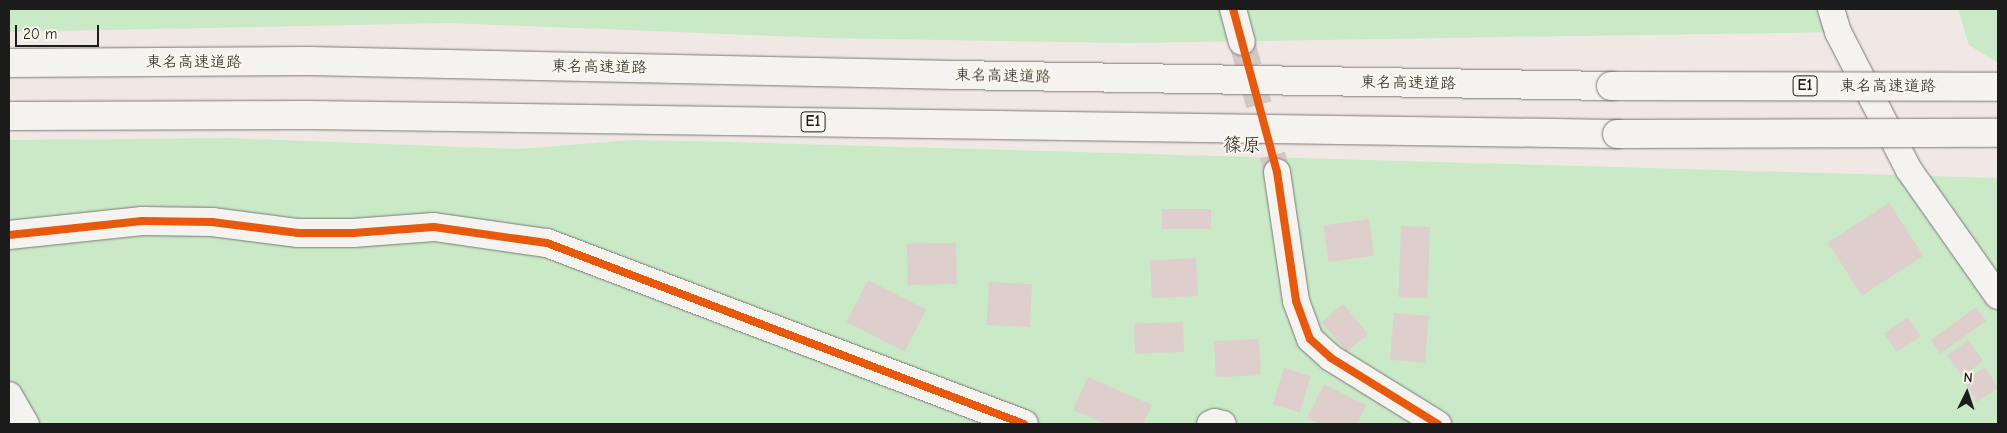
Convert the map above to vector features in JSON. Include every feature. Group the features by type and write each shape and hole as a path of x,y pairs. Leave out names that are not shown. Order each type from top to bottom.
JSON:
{"main road":[{"name":"東名高速道路","path":"9,63 319,61 934,75 1612,86 1998,87"},
{"name":"E1","path":"9,116 308,114 1617,134 1998,133"},
{"path":"9,235 142,221 212,222 298,233 353,233 434,227 548,243 1024,424"}],"street":[{"path":"1233,9 1242,42"},
{"path":"1831,9 1838,32 1909,170 1998,296"},
{"path":"1277,172 1296,301 1310,339 1330,358 1438,424"},
{"path":"9,395 26,424"},
{"path":"1210,424 1214,422 1223,424"}],"green space":[{"path":"9,9 1832,9 1838,32 1128,43 824,38 449,23 9,32"},
{"path":"1958,9 1998,9 1998,63 1969,45"},
{"path":"230,138 518,149 632,140 729,142 1998,178 1998,424 9,424 9,140"}],"building":[{"path":"1889,203 1923,256 1862,296 1828,243"},
{"path":"1162,209 1211,209 1211,229 1162,229"},
{"path":"1369,219 1374,256 1329,262 1323,225"},
{"path":"1401,226 1430,227 1428,298 1399,297"},
{"path":"956,243 957,284 908,285 907,244"},
{"path":"1196,258 1198,296 1152,298 1150,260"},
{"path":"868,280 926,310 905,351 847,322"},
{"path":"989,282 1032,284 1030,327 987,325"},
{"path":"1343,304 1368,334 1347,352 1322,322"},
{"path":"1976,307 1986,321 1941,354 1931,340"},
{"path":"1394,313 1429,316 1425,363 1390,360"},
{"path":"1908,317 1921,336 1897,352 1884,333"},
{"path":"1183,322 1184,352 1135,354 1134,324"},
{"path":"1259,339 1261,375 1216,377 1214,341"},
{"path":"1968,340 1983,361 1962,376 1947,355"},
{"path":"1985,367 1998,388 1977,401 1964,380"},
{"path":"1284,368 1311,376 1300,413 1273,404"},
{"path":"1088,377 1152,405 1143,424 1106,424 1073,410"},
{"path":"1324,384 1366,405 1357,424 1320,424 1307,418"}],"tunnel":[{"path":"1242,42 1277,172"}],"cycle path":[{"path":"1233,9 1277,172 1296,301 1310,339 1331,358 1438,424"},
{"path":"9,235 142,221 212,222 298,233 353,233 434,227 547,243 1024,424"}],"district":[{"name":"篠原","path":"1242,146"}]}
